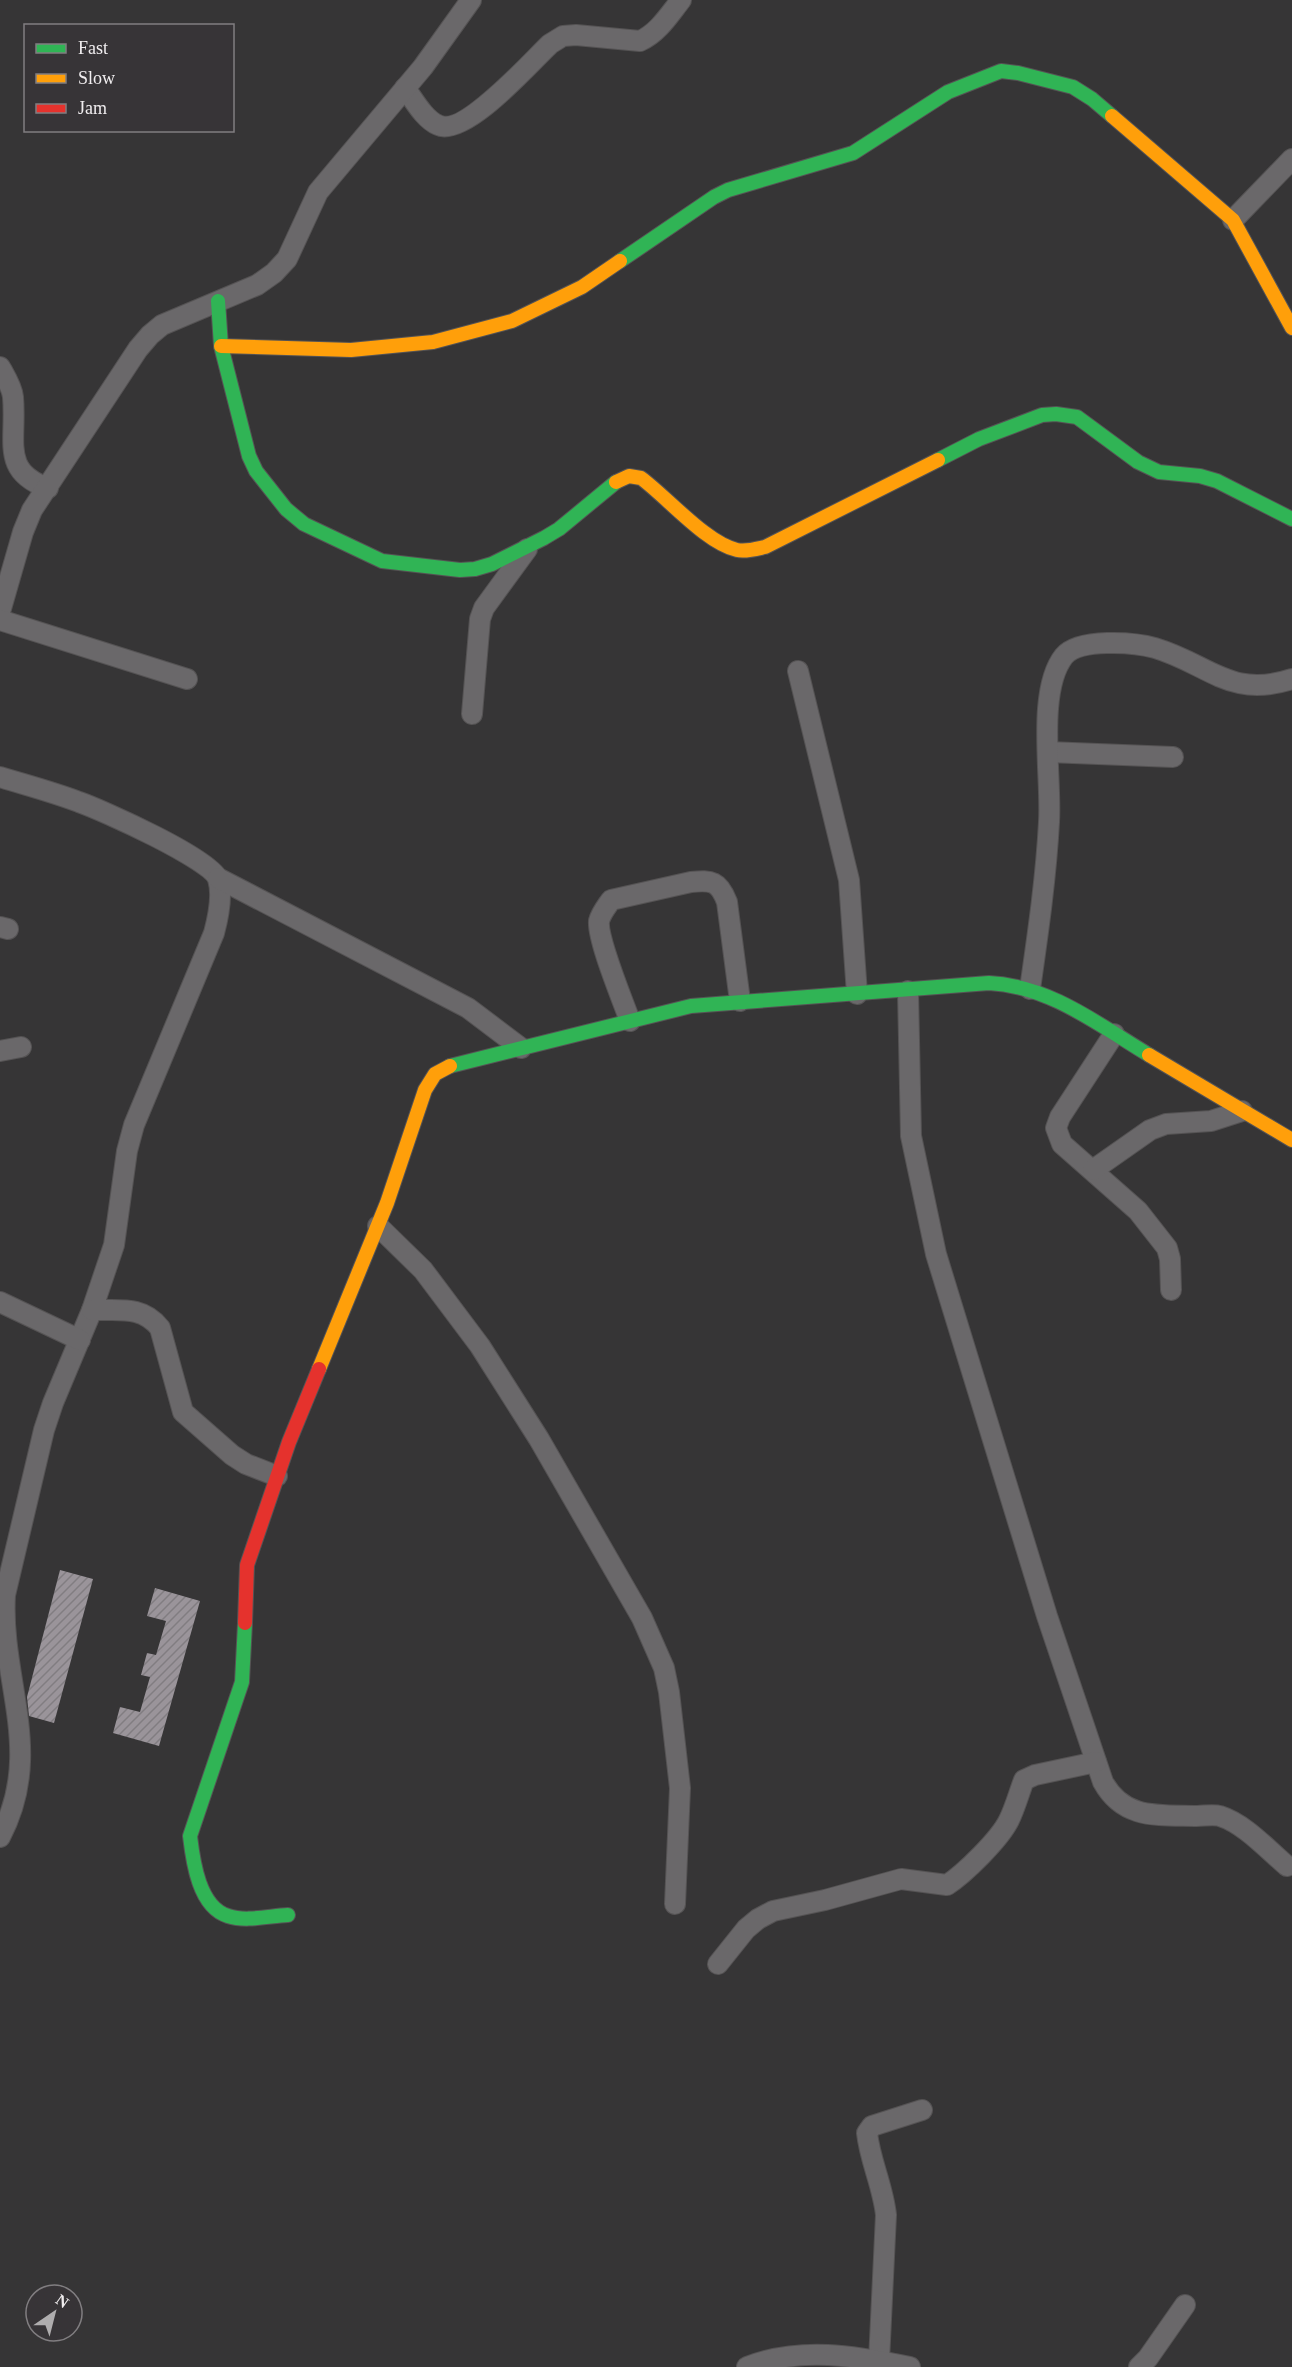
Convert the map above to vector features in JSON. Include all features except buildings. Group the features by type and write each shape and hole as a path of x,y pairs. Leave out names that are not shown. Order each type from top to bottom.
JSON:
{"street":[{"path":"0,612 23,532 32,510 138,348 162,325 257,285 274,273 287,259 318,192 423,67 471,0"},
{"path":"405,88 429,119 440,126 450,128 477,113 550,44 563,36 576,35 640,41 649,37 681,0"},
{"path":"221,346 351,350 433,342 518,319 582,288 721,193 853,153 948,92 1001,71 1073,87 1233,220 1292,328"},
{"path":"1233,220 1292,159"},
{"path":"218,301 221,346 249,456 256,471 286,509 304,524 382,561 475,569 492,564 559,529 614,483 629,476 640,478 652,486 719,541 736,549 747,551 765,547 979,439 1042,416 1056,414 1077,417 1138,462 1160,472 1200,476 1217,481 1292,519"},
{"path":"0,367 13,395 9,474 48,488"},
{"path":"472,714 480,619 490,598 532,543"},
{"path":"475,569 490,598"},
{"path":"0,620 187,679"},
{"path":"1030,989 1040,919 1049,821 1047,714 1058,665 1065,655 1076,646 1140,645 1156,648 1231,682 1250,686 1272,686 1292,679"},
{"path":"798,671 849,880 857,994"},
{"path":"1048,752 1173,756"},
{"path":"0,777 107,813 199,860 218,878 468,1008 521,1048"},
{"path":"0,1838 13,1805 21,1758 19,1726 3,1622 5,1595 44,1430 92,1310 114,1245 134,1125 214,933 218,910 218,878"},
{"path":"630,1021 602,940 599,921 611,900 691,882 716,883 727,902 740,1001"},
{"path":"288,1915 229,1916 218,1912 210,1904 196,1870 190,1836 242,1682 247,1565 296,1424 378,1226 425,1090 435,1074 452,1065 691,1006 986,984 1030,989 1054,999 1292,1140"},
{"path":"908,991 911,1136 936,1254 1047,1616 1106,1787 1119,1803 1154,1815 1218,1816 1234,1823 1287,1866"},
{"path":"1114,1034 1060,1117 1056,1128 1062,1144 1138,1211 1167,1248 1170,1259 1171,1290"},
{"path":"0,1051 21,1047"},
{"path":"1093,1170 1150,1130 1166,1124 1211,1121 1242,1111"},
{"path":"378,1226 423,1270 480,1347 539,1439 642,1618 660,1658 669,1692 680,1788 675,1904"},
{"path":"0,1302 80,1340"},
{"path":"92,1310 138,1311 153,1318 160,1328 183,1412 232,1455 246,1464 277,1476"},
{"path":"718,1964 746,1929 773,1911 825,1900 902,1879 947,1885 958,1878 1000,1834 1009,1821 1024,1780 1035,1775 1096,1762"},
{"path":"879,2361 885,2214 884,2196 868,2145 867,2133 872,2126 922,2110"},
{"path":"1139,2367 1148,2358 1185,2305"},
{"path":"747,2367 774,2358 808,2354 853,2355 910,2367"}],"traffic: fast":[{"path":"620,261 714,197 728,190 853,153 948,92 1001,71 1073,87 1112,116"},
{"path":"218,301 221,346 249,456 256,471 286,509 304,524 382,561 460,570 492,564 559,529 616,482"},
{"path":"938,460 979,439 1042,415 1077,417 1138,462 1159,472 1200,476 1217,481 1292,519"},
{"path":"450,1066 691,1006 989,983 1033,991 1053,999 1149,1055"},
{"path":"245,1623 242,1682 190,1836 191,1847 204,1894 218,1911 242,1919 288,1915"}],"traffic: slow":[{"path":"1112,116 1233,220 1292,328"},
{"path":"221,346 351,350 433,342 512,321 582,287 620,261"},
{"path":"616,482 629,476 641,478 713,539 737,550 747,550 765,547 938,460"},
{"path":"1149,1055 1292,1140"},
{"path":"319,1369 387,1203 425,1090 435,1074 450,1066"}],"traffic: jam":[{"path":"245,1623 247,1565 289,1442 319,1369"}]}
